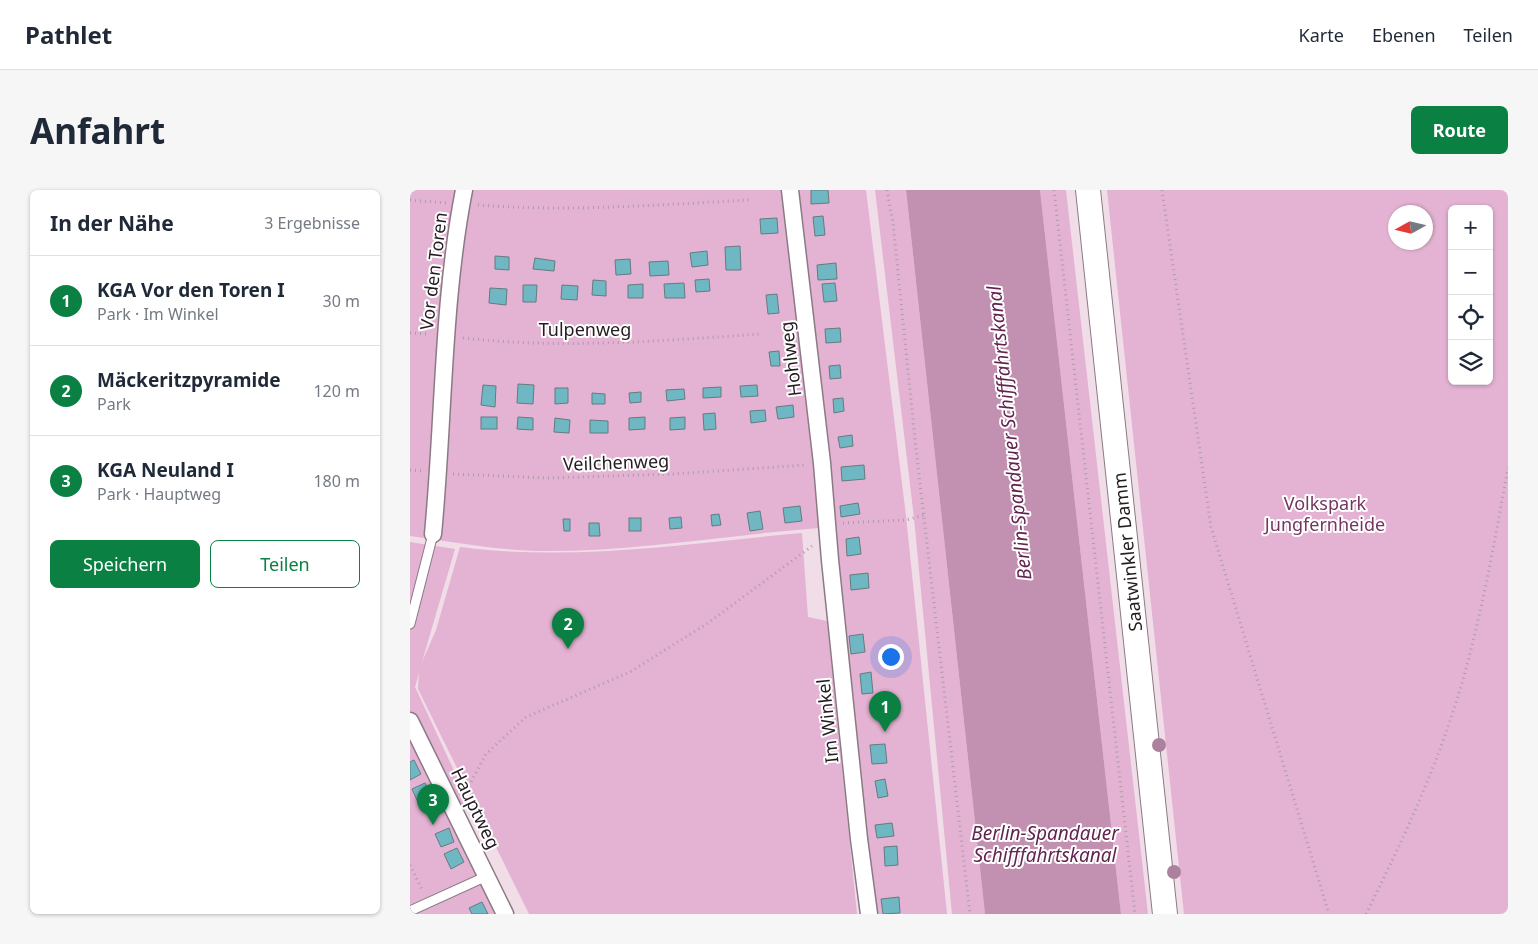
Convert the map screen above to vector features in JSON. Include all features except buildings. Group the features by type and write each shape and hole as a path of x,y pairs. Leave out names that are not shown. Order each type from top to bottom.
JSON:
{"main road":[{"name":"Saatwinkler Damm","path":"1088,190 1165,914"}],"street":[{"name":"Hohlweg","path":"790,190 828,529"},
{"name":"Vor den Toren","path":"434,534 439,473 445,336 463,197"},
{"name":"Im Winkel","path":"828,529 859,840 869,914"},
{"name":"Hauptweg","path":"410,720 505,914"}],"lane":[{"name":"Vor den Toren","path":"410,624 434,534"},
{"path":"410,911 487,876"}],"path":[{"path":"887,190 893,223 924,515 970,914"},
{"path":"1054,190 1136,914"},
{"path":"1162,190 1211,527 1329,914"},
{"path":"410,200 463,197 528,209 594,208 748,200"},
{"name":"Tulpenweg","path":"410,333 502,342 609,344 760,334"},
{"name":"Veilchenweg","path":"410,470 548,478 673,474 822,464"},
{"path":"1366,914 1409,827 1432,773 1454,710 1482,603 1508,468"},
{"path":"455,811 486,754 526,717 630,672 708,623 828,529 906,520 924,515"}],"green space":[{"path":"410,190 866,190 906,516 947,914 862,914 819,528 649,546 546,551 495,548 410,536"},
{"path":"875,190 906,190 985,914 952,914 914,518"},
{"path":"1040,190 1066,190 1148,914 1121,914"},
{"name":"Volkspark Jungfernheide","path":"1107,190 1508,190 1508,914 1184,914"},
{"path":"802,533 808,617 827,621 857,914 529,914 418,689 419,673 415,687 471,807 458,808 410,723 410,542 455,549 422,662 436,630 460,547 545,553 588,552 674,546"},
{"path":"410,736 501,914 410,914"}],"water":[{"name":"Berlin-Spandauer Schifffahrtskanal","path":"906,190 1040,190 1121,914 985,914"}],"place":[{"name":"Mäckeritzpyramide","path":"568,649"},
{"name":"KGA Vor den Toren I","path":"885,732"},
{"name":"KGA Neuland I","path":"433,825"}]}
